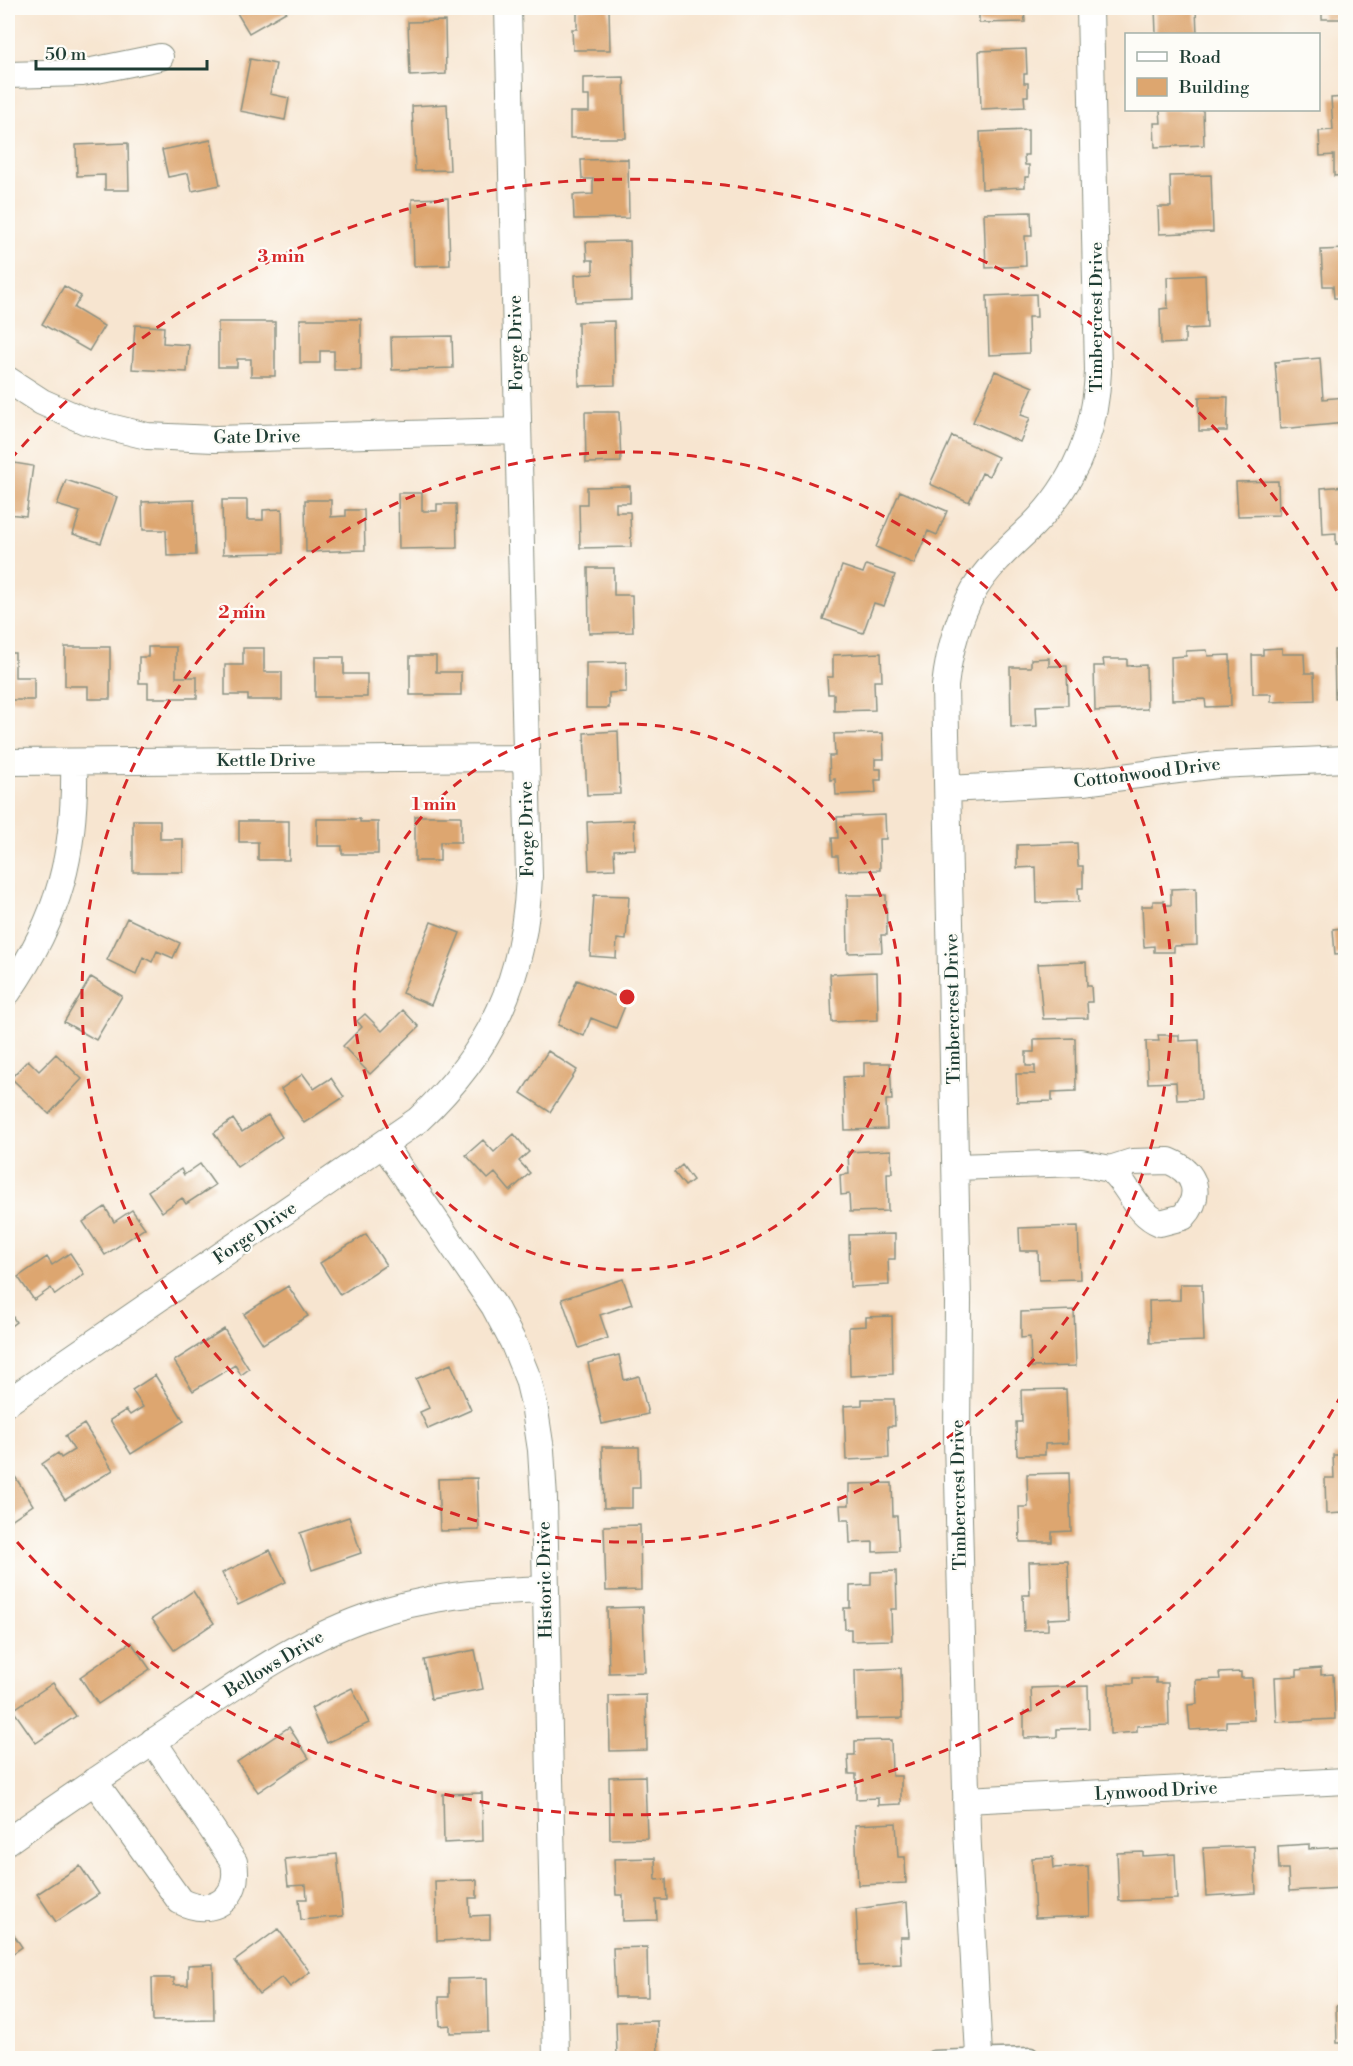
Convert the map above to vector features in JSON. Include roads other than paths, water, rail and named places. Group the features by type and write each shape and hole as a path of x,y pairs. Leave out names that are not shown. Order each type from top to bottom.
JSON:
{"street":[{"name":"Forge Drive","path":"8,1402 384,1145 417,1120 464,1072 485,1041 509,993 517,968 528,906 508,8"},
{"name":"Timbercrest Drive","path":"979,2056 966,1800 957,1440 956,1167 945,686 952,641 974,590 991,566 1053,504 1082,454 1092,426 1098,371 1090,8"},
{"path":"8,75 82,73 160,57"},
{"name":"Gate Drive","path":"8,380 42,402 85,422 147,436 214,438 518,431"},
{"name":"Kettle Drive","path":"8,762 525,758"},
{"name":"Cottonwood Drive","path":"948,789 1083,782 1217,765 1346,759"},
{"path":"8,992 34,951 59,896 73,830 74,762"},
{"name":"Historic Drive","path":"384,1145 494,1306 513,1342 528,1379 541,1450 556,2058"},
{"path":"956,1167 1081,1163 1110,1168"},
{"name":"Bellows Drive","path":"8,1841 280,1656 347,1624 397,1607 445,1596 545,1589"},
{"path":"94,1781 180,1901 202,1908 221,1902 233,1888 236,1872 234,1862 153,1741"},
{"name":"Lynwood Drive","path":"966,1800 1346,1781"}],"lane":[{"path":"933,2057 1031,2054"}]}
